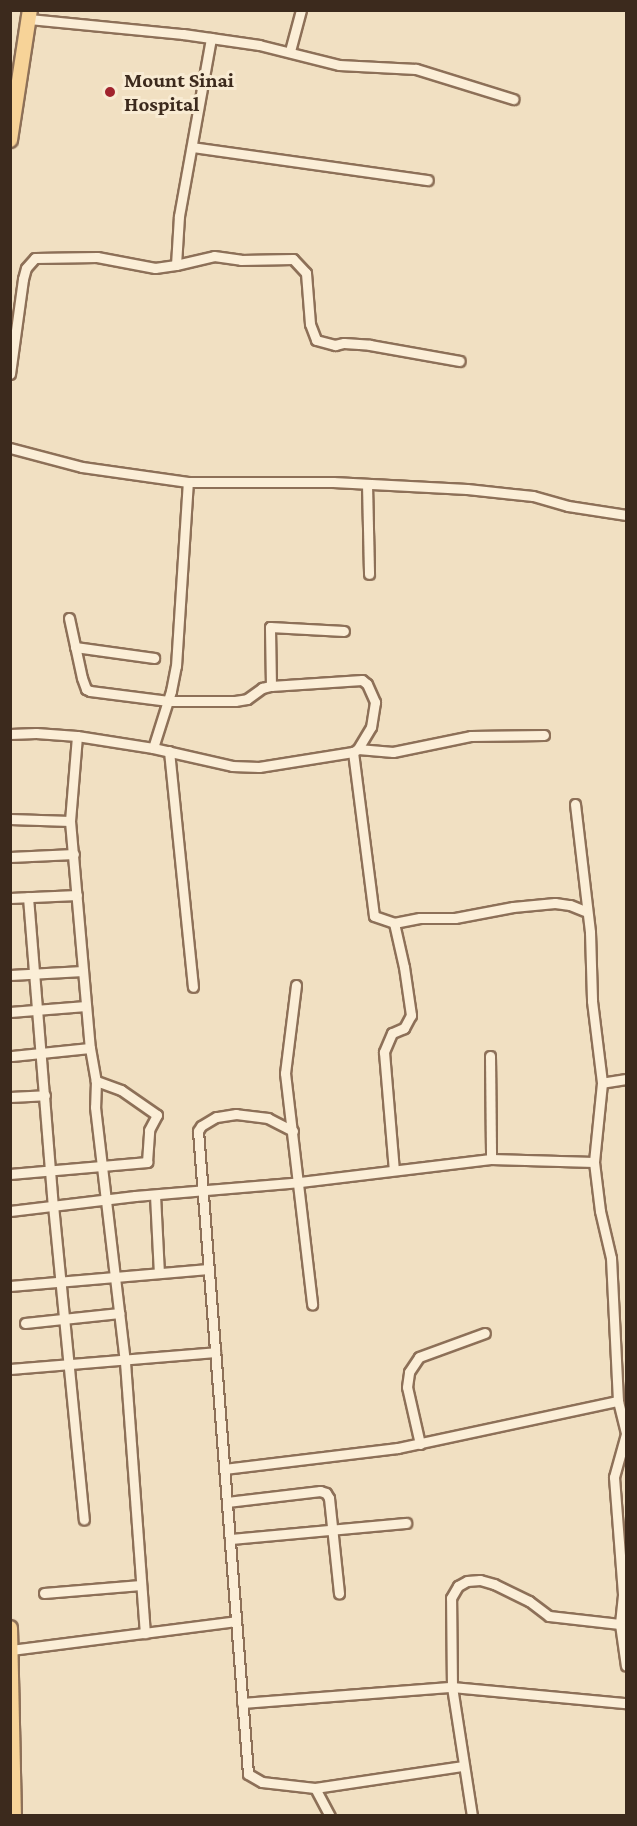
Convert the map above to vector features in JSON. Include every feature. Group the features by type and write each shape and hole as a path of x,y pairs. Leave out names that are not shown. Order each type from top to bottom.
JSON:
{"main road":[{"path":"10,140 29,15"},
{"path":"10,1628 14,1815"}],"street":[{"path":"290,51 301,10"},
{"path":"29,15 211,38 290,51 339,65 416,69 513,99"},
{"path":"176,265 179,216 211,38"},
{"path":"192,147 428,180"},
{"path":"10,374 23,279 26,268 35,258 97,257 155,268 214,256 242,260 293,259 302,266 306,273 310,324 316,340 335,345 344,343 370,345 460,361"},
{"path":"10,448 82,467 188,482 367,484 467,489 533,496 568,506 627,515"},
{"path":"153,748 176,666 181,618 188,482"},
{"path":"367,484 369,574"},
{"path":"69,618 86,689 90,691 168,701 235,701 247,699 262,688 271,686 362,680 375,702 374,713 371,727 355,751 371,910 380,920 394,923 420,918 455,918 513,907 555,903 570,905 587,912"},
{"path":"271,686 270,627 344,631"},
{"path":"75,646 154,658"},
{"path":"10,734 77,736 169,751 232,766 259,767 355,751 393,752 471,736 544,735"},
{"path":"77,736 70,822 90,1048 96,1081 95,1107 101,1166 125,1362 145,1633"},
{"path":"169,751 193,987"},
{"path":"575,804 587,912 592,1002 602,1083 594,1162 600,1211 611,1258 618,1401 626,1434 623,1455 614,1477 623,1595 620,1624 627,1666"},
{"path":"10,819 70,822"},
{"path":"10,857 74,854"},
{"path":"10,898 77,895"},
{"path":"28,897 53,1205 84,1519"},
{"path":"394,923 404,967 411,1015 404,1028 392,1033 384,1052 394,1170"},
{"path":"10,975 83,971"},
{"path":"296,985 285,1073 300,1182 312,1304"},
{"path":"10,1012 86,1006"},
{"path":"12,1056 90,1048"},
{"path":"490,1056 491,1160"},
{"path":"602,1083 627,1079"},
{"path":"10,1174 147,1161 149,1130 157,1116 121,1090 96,1081"},
{"path":"10,1097 45,1095"},
{"path":"293,1131 268,1118 236,1114 216,1117 201,1126 198,1131 248,1774 262,1782 315,1788 463,1767"},
{"path":"10,1211 105,1199 300,1182 491,1160 594,1162"},
{"path":"155,1195 159,1273"},
{"path":"10,1286 208,1269"},
{"path":"26,1323 119,1313"},
{"path":"420,1444 407,1387 409,1371 419,1357 485,1333"},
{"path":"10,1369 125,1362 215,1352"},
{"path":"224,1469 302,1462 420,1444 618,1401"},
{"path":"227,1502 320,1491 329,1498 339,1593"},
{"path":"230,1539 406,1523"},
{"path":"472,1815 452,1687 451,1598 458,1586 467,1581 480,1580 494,1584 529,1601 542,1613 560,1619 620,1624"},
{"path":"44,1593 141,1585"},
{"path":"11,1650 236,1621"},
{"path":"242,1703 452,1687 627,1703"},
{"path":"315,1788 330,1815"}],"place":[{"name":"Mount Sinai Hospital","path":"110,92"}]}
